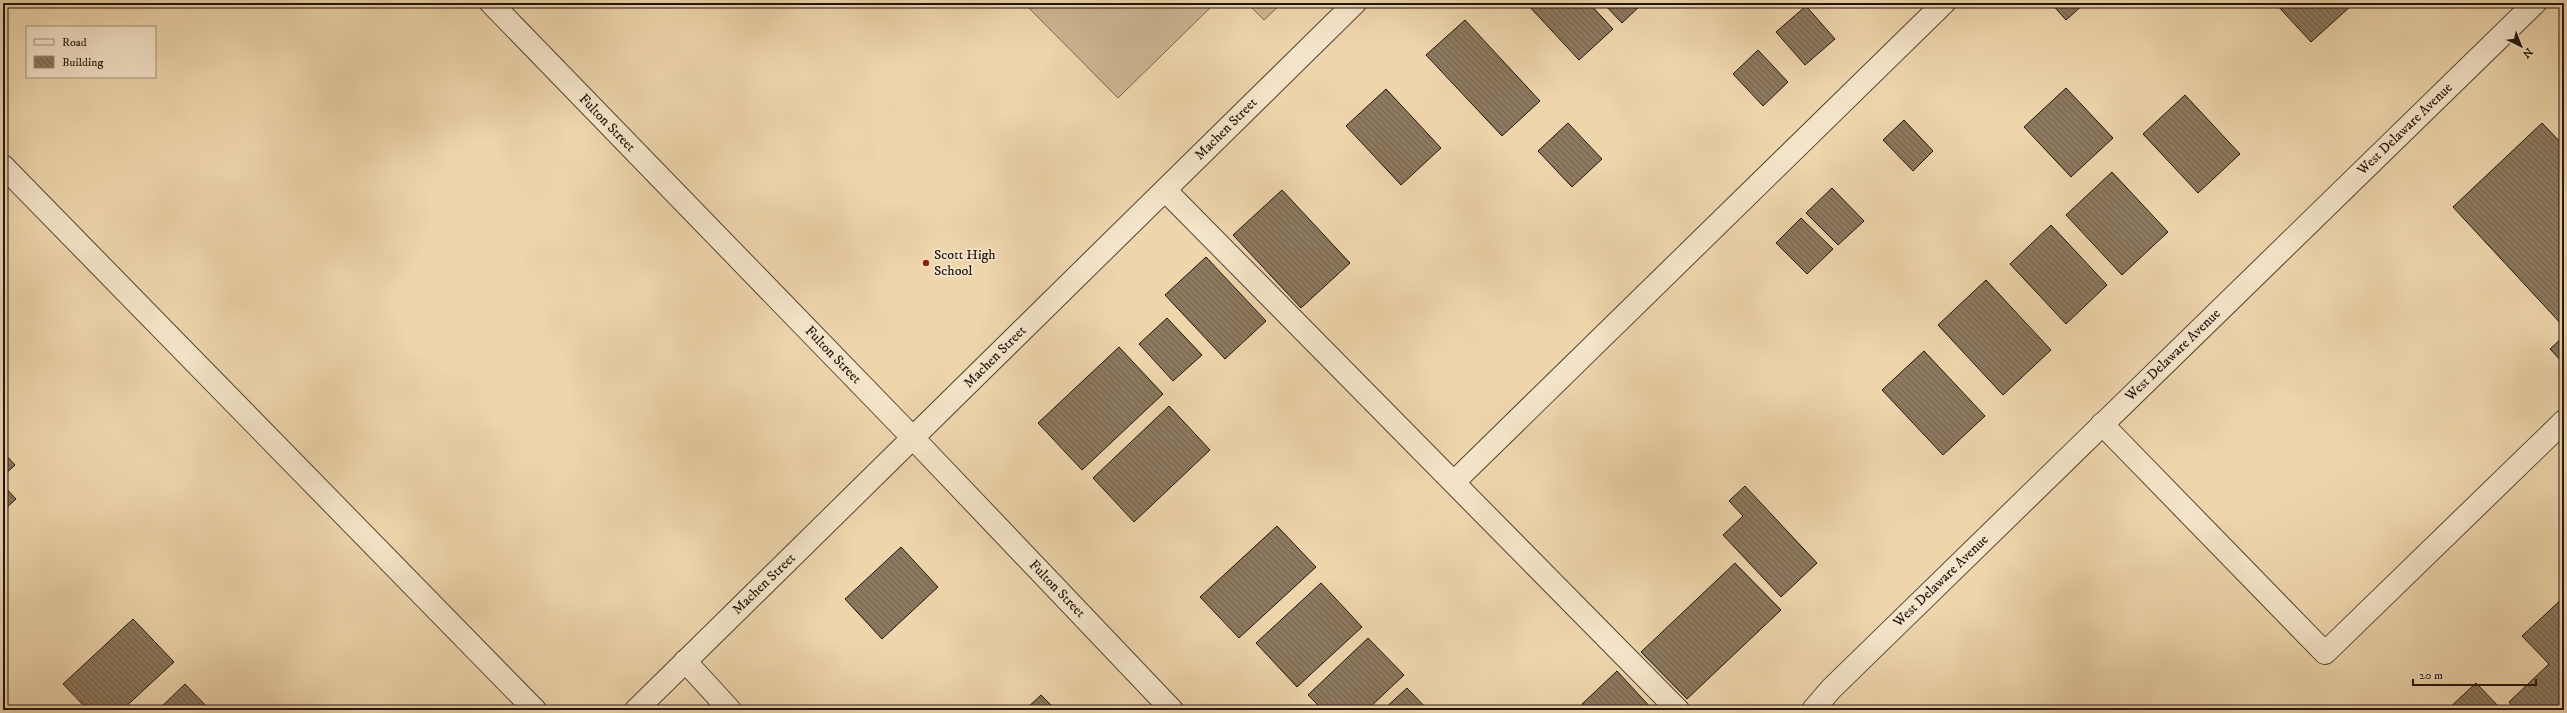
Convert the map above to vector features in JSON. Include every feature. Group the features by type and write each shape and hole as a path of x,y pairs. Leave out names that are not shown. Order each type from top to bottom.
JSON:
{"street":[{"name":"Fulton Street","path":"491,3 913,438 1172,710"},
{"name":"Machen Street","path":"636,710 1355,3"},
{"path":"1454,482 1944,3"},
{"name":"West Delaware Avenue","path":"1813,710 1836,683 2535,3"},
{"path":"3,166 535,710"},
{"path":"1165,190 1678,710"},
{"path":"2102,424 2325,653 2564,421"},
{"path":"685,661 730,710"}],"shaded area":[{"path":"1024,3 1215,3 1118,98"},
{"path":"1247,3 1282,3 1264,20"}],"building":[{"path":"1526,3 1589,3 1613,29 1579,60"},
{"path":"1603,3 1643,3 1622,23"},
{"path":"2051,3 2085,3 2066,20"},
{"path":"2275,3 2350,3 2352,5 2311,42"},
{"path":"1806,6 1835,39 1805,65 1776,32"},
{"path":"1465,20 1540,101 1502,136 1426,55"},
{"path":"1758,50 1788,82 1763,106 1733,74"},
{"path":"2066,88 2113,138 2071,177 2024,127"},
{"path":"1386,89 1441,148 1401,185 1346,126"},
{"path":"2185,95 2240,154 2198,193 2143,134"},
{"path":"1904,120 1933,151 1913,171 1883,140"},
{"path":"1568,123 1602,159 1572,187 1538,151"},
{"path":"2542,123 2564,146 2564,327 2453,207"},
{"path":"2112,172 2168,232 2122,275 2066,215"},
{"path":"1832,188 1864,221 1838,245 1806,213"},
{"path":"1282,190 1350,263 1301,308 1233,235"},
{"path":"1801,218 1833,249 1807,274 1776,243"},
{"path":"2051,225 2107,285 2066,324 2010,264"},
{"path":"1206,257 1266,321 1225,359 1165,295"},
{"path":"1986,280 2051,350 2003,395 1938,325"},
{"path":"1167,318 1202,355 1173,381 1139,344"},
{"path":"2564,336 2564,364 2550,349"},
{"path":"1119,347 1163,394 1082,470 1038,423"},
{"path":"1924,351 1985,416 1943,455 1882,390"},
{"path":"1169,406 1210,450 1134,522 1093,478"},
{"path":"3,452 15,465 3,476"},
{"path":"3,485 16,499 3,511"},
{"path":"1745,486 1817,563 1781,597 1723,535 1743,516 1729,501"},
{"path":"1277,526 1316,567 1239,638 1200,597"},
{"path":"901,547 938,587 882,639 845,599"},
{"path":"1735,563 1781,610 1687,699 1641,652"},
{"path":"1321,583 1362,627 1297,687 1256,643"},
{"path":"2564,597 2564,710 2516,710 2509,702 2549,664 2522,636"},
{"path":"133,619 174,662 122,710 88,710 63,684"},
{"path":"1368,638 1404,675 1367,710 1323,710 1308,695"},
{"path":"1617,671 1653,710 1588,710 1582,704"},
{"path":"2476,683 2502,710 2447,710"},
{"path":"185,684 210,710 158,710"},
{"path":"1407,688 1428,710 1383,710"},
{"path":"1041,695 1056,710 1025,710"}],"place":[{"name":"Scott High School","path":"926,263"}]}
